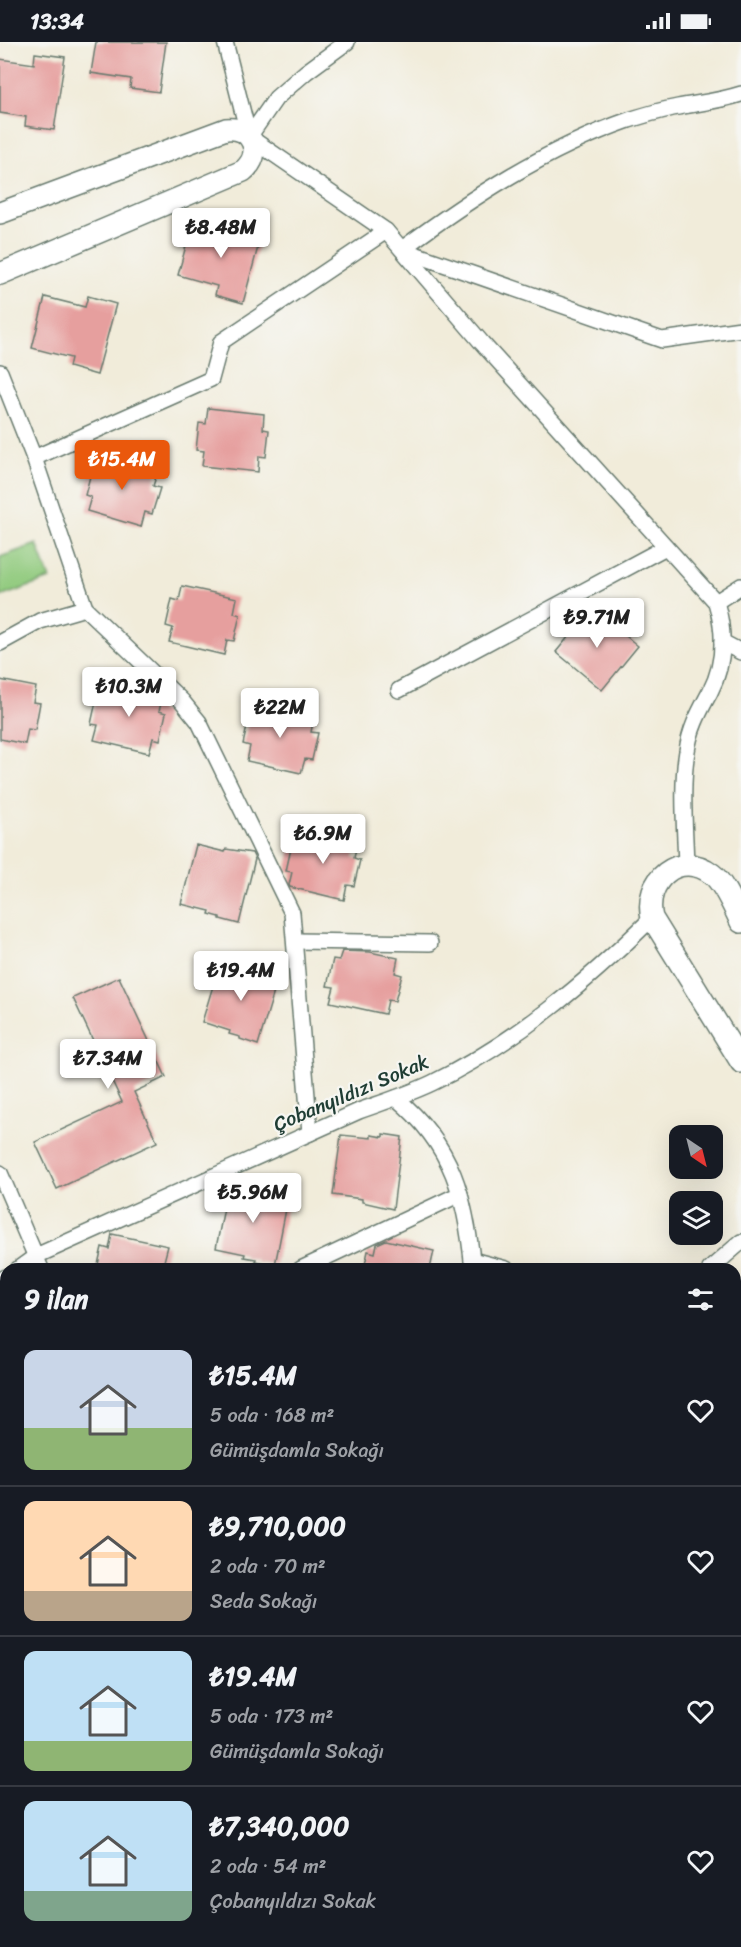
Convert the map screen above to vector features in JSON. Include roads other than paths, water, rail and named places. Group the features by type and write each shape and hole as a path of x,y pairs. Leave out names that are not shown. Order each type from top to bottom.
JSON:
{"street":[{"path":"0,274 243,171 252,161 254,149 225,42"},
{"path":"249,137 276,98 306,72 347,42"},
{"path":"402,249 479,195 562,149 652,113 741,94"},
{"path":"0,213 226,129 239,130 386,231 482,343 716,602 722,642 720,664 716,678 695,719 686,753 684,818 686,866"},
{"path":"34,458 211,379 221,342 386,231"},
{"path":"402,249 662,340 741,329"},
{"path":"0,372 34,458 85,608 182,701 199,722 292,913 310,1133"},
{"path":"399,690 666,547"},
{"path":"716,602 741,586"},
{"path":"0,643 40,621 85,608"},
{"path":"722,642 741,652"},
{"path":"741,922 717,879 703,869 686,866 669,871 656,883 650,900 652,918 741,1062"},
{"name":"Çobanyıldızı Sokak","path":"39,1263 310,1133 432,1083 466,1065 509,1037 586,980 652,918"},
{"path":"294,941 430,943"},
{"path":"396,1098 427,1127 439,1144 455,1177 466,1220 472,1263"},
{"path":"0,1173 39,1263"},
{"path":"315,1263 460,1194"},
{"path":"718,1263 741,1242"}]}
